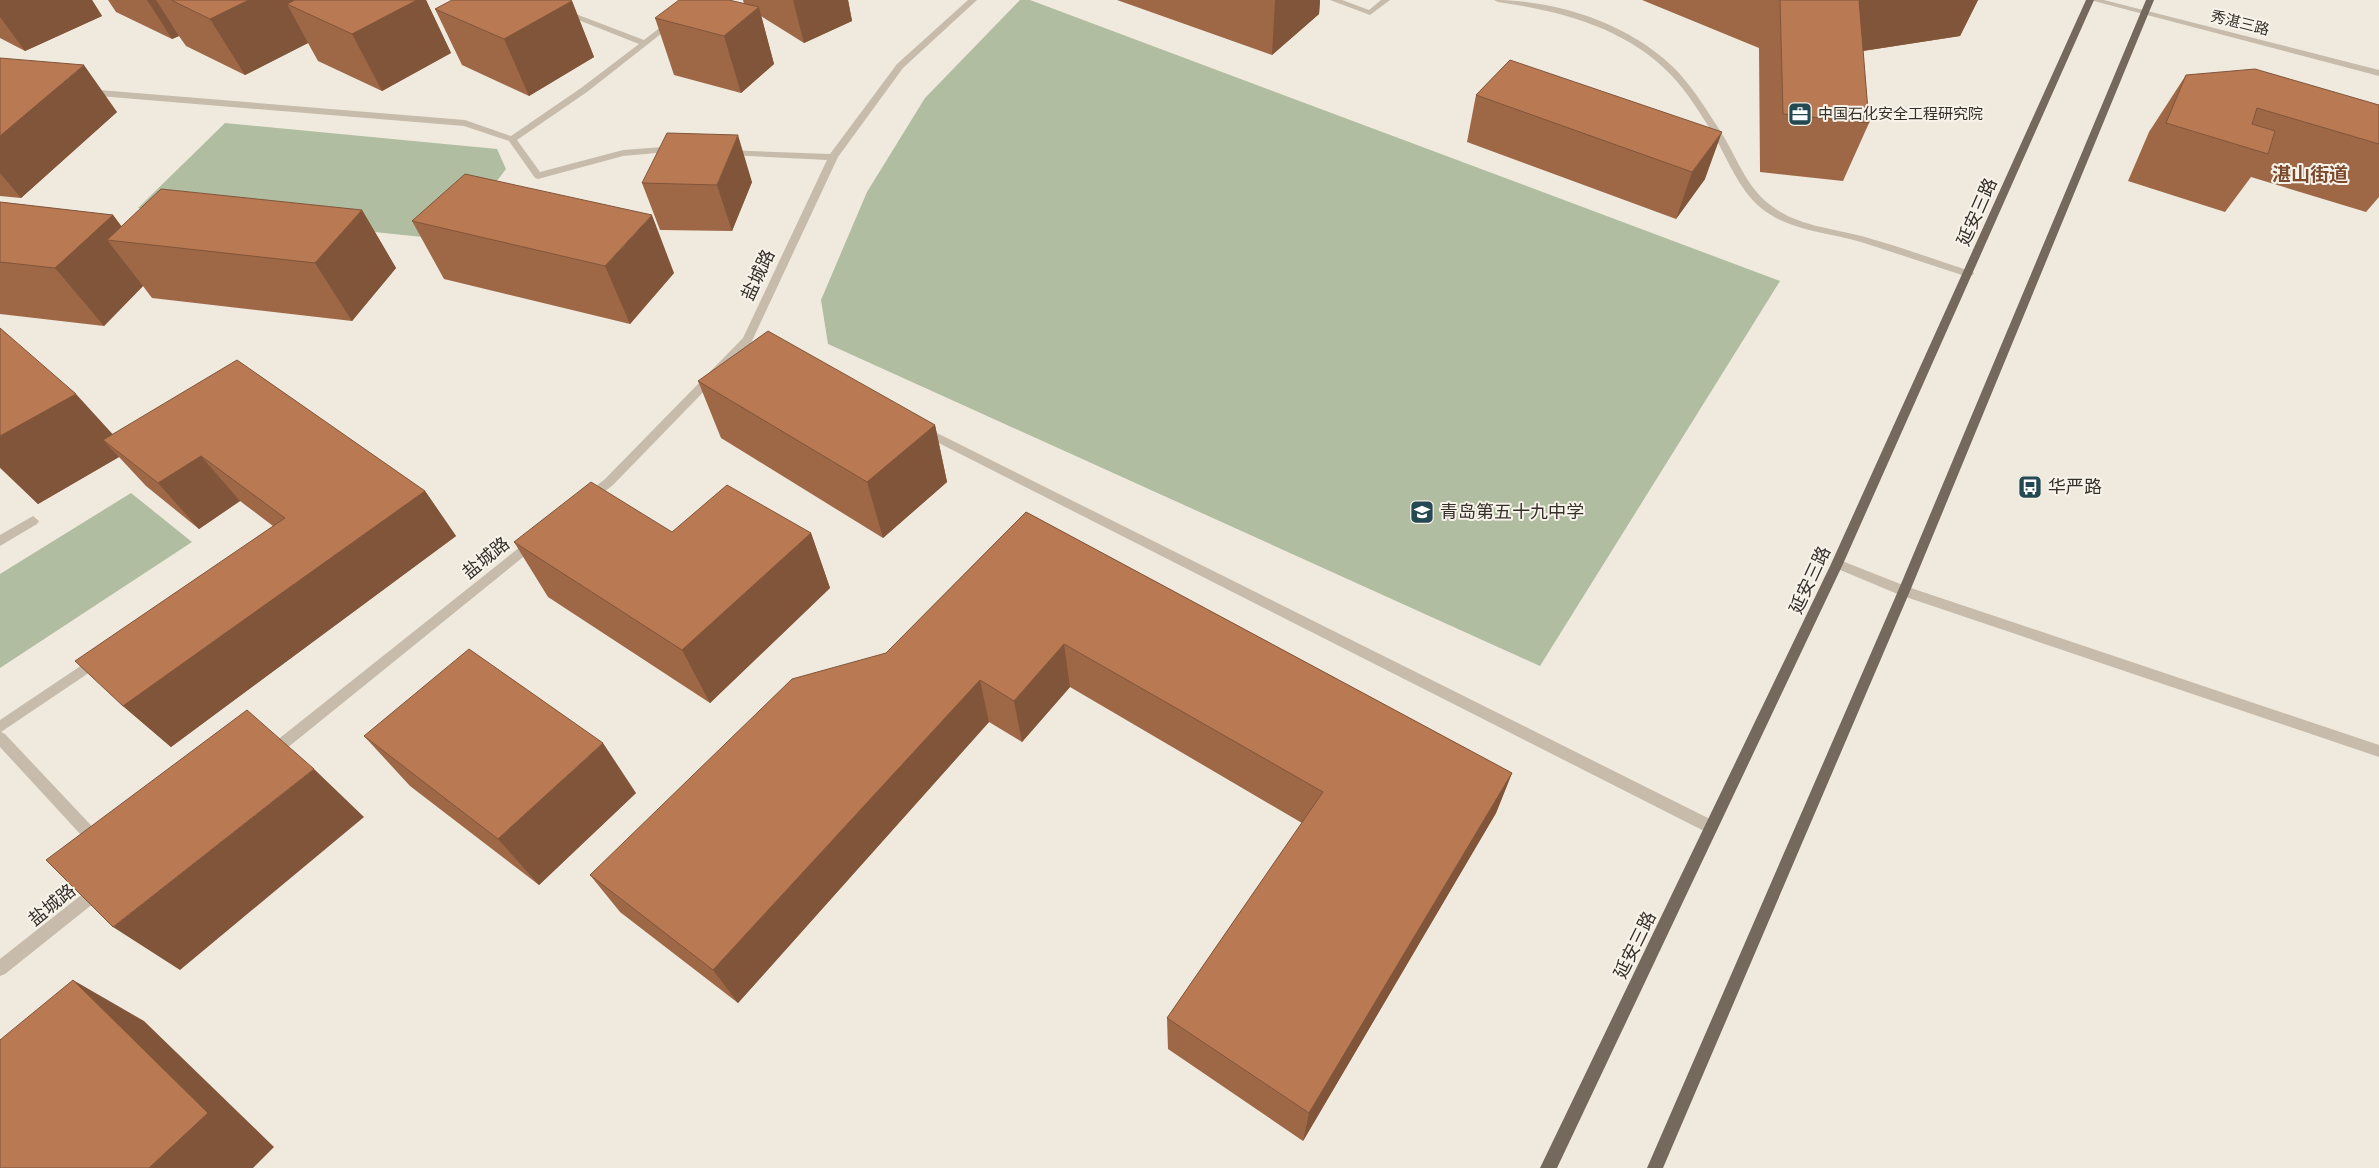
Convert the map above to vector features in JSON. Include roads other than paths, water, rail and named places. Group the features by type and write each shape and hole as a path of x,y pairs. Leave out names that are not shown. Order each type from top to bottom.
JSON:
{"main road":[{"name":"延安三路","path":"1548,1168 1837,564 1969,274 2090,0"},
{"path":"1655,1168 1904,591 2150,0"}],"street":[{"path":"532,0 645,43"},
{"path":"512,139 584,90 700,0"},
{"name":"盐城路","path":"578,506 609,482 751,343 833,157 900,66 974,0"},
{"path":"1334,0 1370,13 1386,0"},
{"path":"1498,0 1556,10 1593,22 1626,37 1650,53 1676,75 1721,140 1746,182 1764,205 1776,214 1969,274"},
{"name":"秀湛三路","path":"2094,0 2379,73"},
{"path":"79,91 464,123 512,139 538,176 601,158 662,148 691,150"},
{"path":"719,151 833,157"},
{"path":"915,425 1711,827"},
{"path":"0,541 33,521"},
{"name":"盐城路","path":"262,760 547,531"},
{"path":"1837,564 1904,591 2379,751"},
{"path":"0,727 110,651"},
{"path":"0,738 105,852"},
{"name":"盐城路","path":"0,969 108,883"}],"place":[{"name":"中国石化安全工程研究院","path":"1800,114"},
{"name":"华严路","path":"2030,487"},
{"name":"青岛第五十九中学","path":"1422,512"}],"district":[{"name":"湛山街道","path":"2310,174"}]}
